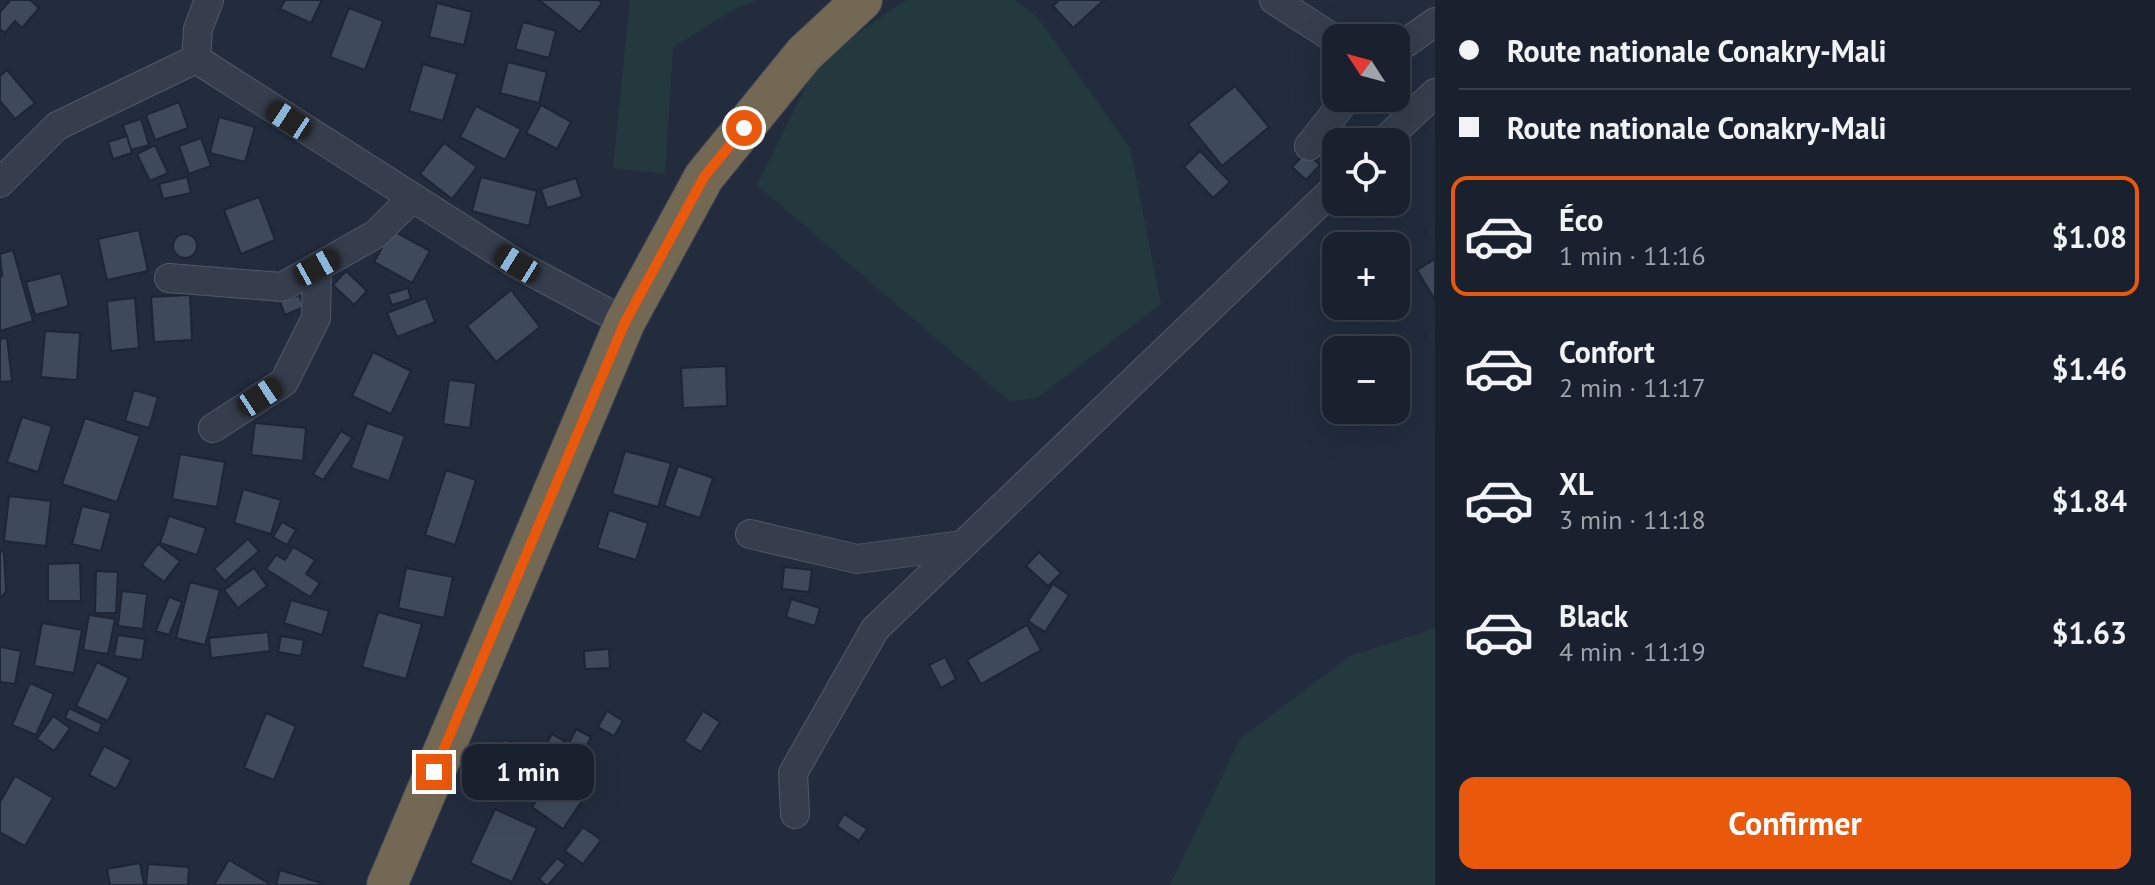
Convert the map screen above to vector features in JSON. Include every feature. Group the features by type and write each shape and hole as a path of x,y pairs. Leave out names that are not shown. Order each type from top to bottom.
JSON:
{"highway":[{"path":"387,885 625,322 704,177 804,54 862,0"}],"street":[{"path":"196,59 198,29 209,0"},
{"path":"1274,0 1322,31"},
{"path":"1410,40 1435,22"},
{"path":"0,183 57,126 196,59"},
{"path":"196,59 517,264 625,322"},
{"path":"1398,128 1435,93"},
{"path":"1309,146 1336,112"},
{"path":"169,278 282,287 376,234 412,198"},
{"path":"795,814 793,773 875,629 1322,200"},
{"path":"213,428 284,382 316,318 317,267"},
{"path":"750,534 857,559 962,545"}],"green space":[{"path":"630,0 758,0 733,10 673,47 665,174 613,168"},
{"path":"906,0 1015,0 1038,18 1130,148 1161,304 1037,398 1009,401 757,185 819,60"},
{"path":"1435,628 1435,885 1170,885 1240,739 1350,656"}],"building":[{"path":"7,0 30,0 39,8 22,28 15,21 5,33 0,29 0,12 9,2"},
{"path":"285,0 322,0 311,23 280,9"},
{"path":"539,0 598,0 602,3 580,32"},
{"path":"1059,0 1104,0 1073,28 1053,6"},
{"path":"437,3 472,12 464,45 429,37"},
{"path":"349,8 383,21 365,70 330,57"},
{"path":"523,22 556,31 549,58 515,49"},
{"path":"508,62 547,72 539,103 500,93"},
{"path":"423,64 457,74 443,121 409,111"},
{"path":"7,70 35,103 15,119 0,101 0,76"},
{"path":"1235,86 1269,127 1222,166 1188,124"},
{"path":"179,102 188,128 155,140 146,115"},
{"path":"541,105 571,122 557,149 526,133"},
{"path":"476,106 521,129 505,160 460,137"},
{"path":"219,117 255,127 245,162 210,153"},
{"path":"141,119 149,145 131,150 123,125"},
{"path":"127,136 132,153 113,159 108,142"},
{"path":"201,138 211,166 189,174 179,146"},
{"path":"444,143 477,167 452,199 420,174"},
{"path":"155,145 168,173 150,181 137,154"},
{"path":"1200,151 1230,182 1213,198 1184,167"},
{"path":"1306,152 1320,165 1306,180 1292,167"},
{"path":"187,177 191,193 163,199 159,184"},
{"path":"481,177 537,191 529,226 472,211"},
{"path":"576,178 582,197 547,208 541,189"},
{"path":"259,197 275,240 241,254 224,210"},
{"path":"139,230 148,271 107,280 98,239"},
{"path":"392,230 430,251 412,283 374,262"},
{"path":"185,234 193,238 197,246 193,254 185,258 177,254 173,246 177,238"},
{"path":"13,250 33,321 0,331 0,254"},
{"path":"1435,259 1435,300 1417,270"},
{"path":"346,271 367,291 354,305 333,285"},
{"path":"61,273 69,306 35,315 26,282"},
{"path":"408,288 411,299 392,305 388,294"},
{"path":"511,290 540,327 496,362 467,326"},
{"path":"190,295 192,340 154,342 151,297"},
{"path":"299,295 304,307 285,315 280,302"},
{"path":"135,298 139,348 111,351 107,301"},
{"path":"426,298 435,322 397,337 387,313"},
{"path":"45,331 80,333 77,380 41,377"},
{"path":"7,338 12,381 0,382 0,339"},
{"path":"373,352 411,371 391,414 352,396"},
{"path":"726,366 727,406 683,408 681,368"},
{"path":"449,380 476,383 470,428 443,424"},
{"path":"134,390 158,397 149,428 125,421"},
{"path":"22,417 52,426 38,472 7,462"},
{"path":"85,418 140,436 117,502 62,484"},
{"path":"255,423 306,428 303,461 251,455"},
{"path":"367,423 405,436 389,481 351,468"},
{"path":"341,431 352,438 323,480 313,474"},
{"path":"625,451 671,463 658,507 612,494"},
{"path":"180,454 225,462 217,507 172,499"},
{"path":"678,466 713,478 700,518 664,506"},
{"path":"446,470 476,480 455,545 425,535"},
{"path":"243,489 281,500 271,534 234,523"},
{"path":"9,496 51,501 46,546 4,541"},
{"path":"82,506 111,513 101,551 72,544"},
{"path":"609,510 648,523 636,560 597,548"},
{"path":"169,516 206,528 197,555 160,543"},
{"path":"282,522 296,530 287,545 273,537"},
{"path":"248,539 259,551 225,581 214,569"},
{"path":"158,544 180,561 164,582 142,565"},
{"path":"293,547 315,560 306,574 320,583 310,597 266,569 276,555 285,560"},
{"path":"4,551 6,592 0,598 0,552"},
{"path":"1039,552 1061,573 1048,586 1026,566"},
{"path":"80,563 81,601 48,601 48,564"},
{"path":"784,567 812,570 809,592 782,589"},
{"path":"254,568 267,586 238,608 224,590"},
{"path":"406,568 453,577 444,618 398,608"},
{"path":"96,571 118,572 116,613 95,613"},
{"path":"190,582 220,590 205,645 176,638"},
{"path":"1053,584 1069,595 1045,632 1028,621"},
{"path":"122,591 147,594 143,629 118,626"},
{"path":"169,597 182,602 169,635 156,631"},
{"path":"791,599 820,608 815,626 786,617"},
{"path":"291,600 329,611 322,635 284,623"},
{"path":"378,612 422,624 406,679 362,667"},
{"path":"89,615 115,619 108,654 83,650"},
{"path":"42,623 82,630 74,673 34,666"},
{"path":"1027,625 1041,650 981,684 967,660"},
{"path":"268,632 270,651 211,658 209,638"},
{"path":"118,635 145,639 142,660 114,656"},
{"path":"281,636 304,640 301,656 278,652"},
{"path":"0,647 21,651 15,684 0,682"},
{"path":"609,649 610,668 585,669 584,651"},
{"path":"945,657 956,679 941,688 929,665"},
{"path":"97,662 129,678 108,721 76,706"},
{"path":"30,683 54,694 36,735 12,725"},
{"path":"69,708 102,724 98,734 65,718"},
{"path":"607,711 623,721 614,736 598,727"},
{"path":"703,711 720,722 701,752 684,741"},
{"path":"266,713 296,726 274,780 244,768"},
{"path":"53,716 70,728 54,751 37,739"},
{"path":"576,729 591,737 575,770 560,762"},
{"path":"552,734 567,743 556,762 541,754"},
{"path":"503,740 531,745 522,793 494,788"},
{"path":"104,746 131,760 116,789 89,775"},
{"path":"559,768 590,789 563,829 532,807"},
{"path":"15,776 53,798 25,846 0,832 0,802"},
{"path":"474,782 491,790 486,801 469,794"},
{"path":"495,809 537,828 512,882 470,863"},
{"path":"844,814 867,829 859,841 837,826"},
{"path":"583,827 601,840 583,864 565,851"},
{"path":"557,858 566,865 546,885 539,879"},
{"path":"229,860 268,883 267,885 214,885"},
{"path":"140,863 144,885 110,885 107,869"},
{"path":"148,864 189,867 188,885 146,885"},
{"path":"280,870 324,884 324,885 276,885"}],"route":[{"path":"434,772 625,322 704,177 744,128"}]}
